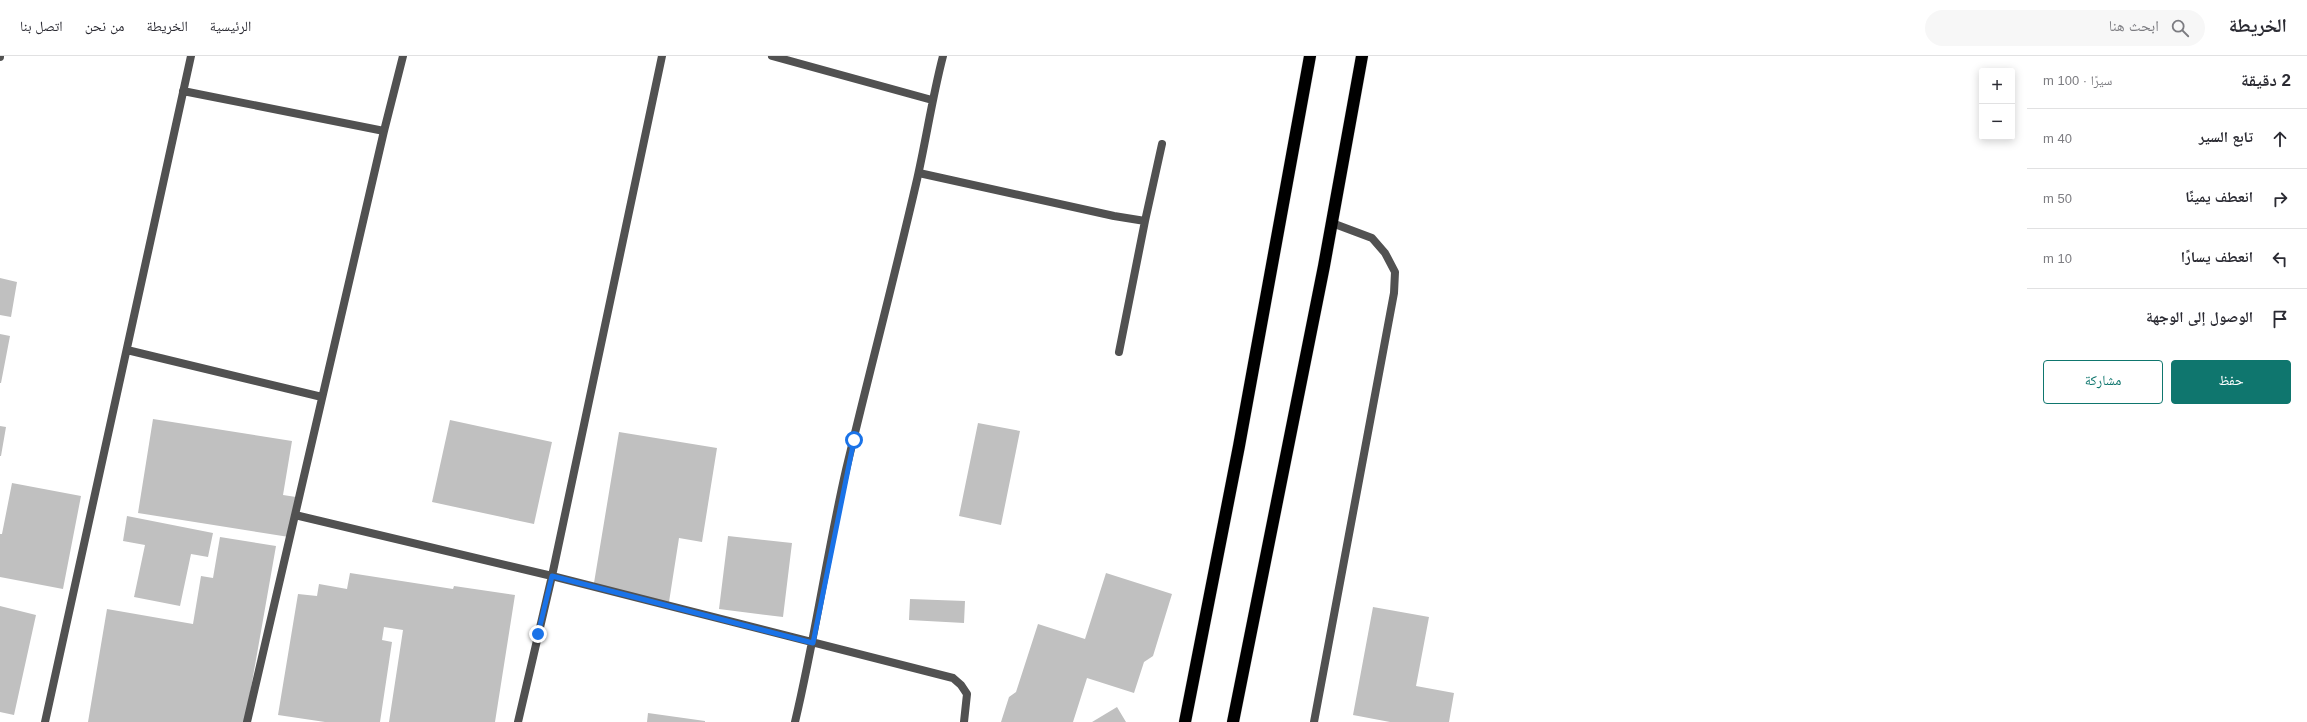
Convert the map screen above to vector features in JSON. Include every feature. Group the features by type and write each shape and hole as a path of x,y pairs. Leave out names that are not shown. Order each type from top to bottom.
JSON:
{"highway":[{"path":"1185,722 1239,446 1310,56"},
{"path":"1233,722 1332,223 1362,56"}],"street":[{"path":"45,722 191,56"},
{"path":"247,722 403,56"},
{"path":"518,722 552,576 662,56"},
{"path":"772,56 932,100"},
{"path":"795,722 813,643 846,471 919,173 932,100 943,56"},
{"path":"183,91 384,132"},
{"path":"1119,352 1162,144"},
{"path":"919,173 1114,216 1145,221"},
{"path":"1314,722 1394,293 1395,272 1385,253 1372,238 1332,223"},
{"path":"126,350 322,397"},
{"path":"295,515 552,576 953,678 961,684 967,694 964,722"}],"building":[{"path":"0,278 17,282 11,317 0,315"},
{"path":"0,334 10,336 1,383 0,383"},
{"path":"153,419 292,441 283,495 296,497 289,537 138,513"},
{"path":"450,420 552,442 534,524 432,502"},
{"path":"978,423 1020,431 1001,525 959,516"},
{"path":"0,426 6,427 1,456 0,456"},
{"path":"619,432 717,448 702,542 679,538 669,602 593,589"},
{"path":"12,483 81,496 63,589 0,577 0,534 2,534"},
{"path":"127,516 213,533 208,557 191,554 180,606 134,597 145,545 123,541"},
{"path":"728,536 792,543 783,617 719,609"},
{"path":"220,537 276,546 245,722 88,722 107,609 193,624 201,576 213,578"},
{"path":"350,573 453,589 454,586 515,595 495,722 389,722 403,630 384,627 382,640 392,642 380,722 325,722 278,715 298,594 317,596 319,584 347,589"},
{"path":"1106,573 1172,594 1153,656 1144,662 1134,693 1087,678 1073,722 1001,722 1009,697 1016,692 1038,624 1085,639"},
{"path":"910,599 965,601 964,623 909,620"},
{"path":"0,606 36,615 14,715 0,712"},
{"path":"1373,607 1429,617 1416,686 1454,693 1449,722 1390,722 1353,715"},
{"path":"1117,707 1126,722 1092,722"},
{"path":"648,713 705,721 705,722 647,722"}],"route":[{"path":"538,634 552,576 813,643 846,471 854,440"}]}
